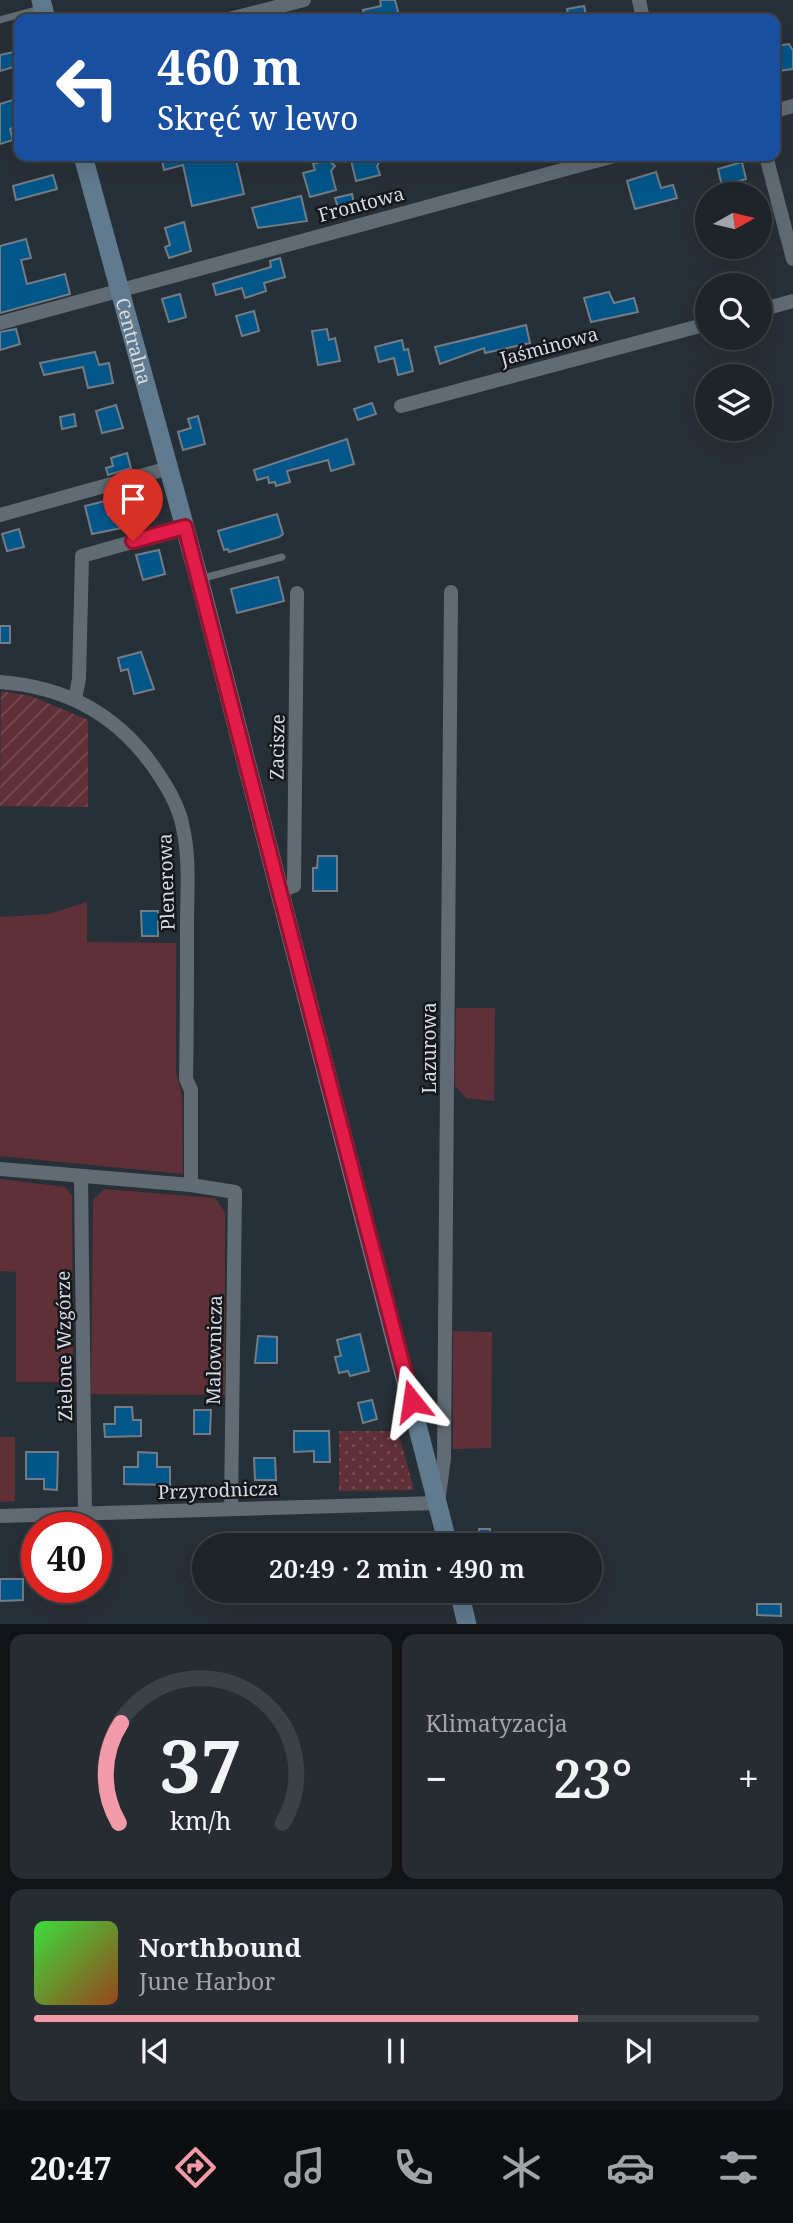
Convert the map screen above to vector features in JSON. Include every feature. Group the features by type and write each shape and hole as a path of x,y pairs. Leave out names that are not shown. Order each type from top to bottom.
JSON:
{"street":[{"path":"249,14 304,0"},
{"name":"Centralna","path":"84,161 200,579 445,1533"},
{"name":"Frontowa","path":"0,323 595,161"},
{"path":"767,161 793,259"},
{"path":"772,307 793,301"},
{"name":"Jaśminowa","path":"401,406 695,327"},
{"path":"0,515 169,468"},
{"path":"75,699 79,680 82,556 185,527"},
{"name":"Lazurowa","path":"438,1503 444,1458 451,592"},
{"name":"Zacisze","path":"280,891 294,886 298,593"},
{"name":"Plenerowa","path":"0,682 30,684 75,699 107,717 126,733 166,785 183,825 188,853 186,1079 191,1090 191,1185"},
{"path":"0,1168 81,1178 191,1185"},
{"name":"Zielone Wzgórze","path":"81,1178 85,1512"},
{"name":"Malownicza","path":"191,1185 235,1192 231,1509"},
{"name":"Przyrodnicza","path":"112,1513 438,1503"},
{"name":"Przyrodnicza","path":"0,1516 21,1516"},
{"path":"462,1603 467,1624"}],"lane":[{"path":"24,14 44,9"},
{"path":"200,579 282,556"}],"shaded area":[{"path":"1,691 31,696 88,720 88,807 0,806"},
{"path":"87,902 87,942 176,943 176,1072 182,1096 183,1174 0,1156 0,917 49,914"},
{"path":"456,1008 495,1008 494,1101 466,1098 455,1086"},
{"path":"0,1179 65,1187 72,1196 73,1382 16,1382 16,1272 0,1271"},
{"path":"104,1189 215,1198 225,1212 225,1395 91,1394 93,1200"},
{"path":"453,1331 492,1332 491,1448 453,1449"},
{"path":"339,1431 398,1431 414,1490 339,1491"},
{"path":"0,1437 15,1437 15,1501 0,1502"}],"building":[{"path":"380,0 395,0 399,14 364,14 363,10 381,6"},
{"path":"584,6 586,14 568,14 567,9"},
{"path":"789,44 793,51 793,69 780,71 780,45"},
{"path":"14,52 14,67 0,71 0,55"},
{"path":"14,100 14,128 10,129 13,140 0,144 0,104"},
{"path":"162,161 236,161 244,194 192,206 183,165 164,170"},
{"path":"329,161 335,166 331,171 336,190 310,197 303,173 315,170 313,164"},
{"path":"351,161 380,161 377,166 380,175 356,181"},
{"path":"742,162 746,179 721,182 718,169"},
{"path":"656,172 661,188 673,185 677,198 635,209 627,181"},
{"path":"53,175 57,189 16,200 13,186"},
{"path":"352,194 354,205 338,208 335,198"},
{"path":"301,196 307,221 258,228 252,208"},
{"path":"184,222 191,251 169,258 165,247 170,245 165,228"},
{"path":"26,239 31,258 21,260 27,284 65,274 70,294 0,313 0,246"},
{"path":"280,258 285,277 264,283 266,291 245,298 242,288 216,295 213,284 271,267 270,261"},
{"path":"609,292 614,303 634,298 638,312 591,322 584,298"},
{"path":"180,294 186,317 169,322 162,299"},
{"path":"254,311 259,331 242,336 236,316"},
{"path":"526,325 530,343 485,353 484,348 440,364 435,347"},
{"path":"16,329 20,344 0,350 0,332"},
{"path":"327,329 329,340 335,338 340,361 318,365 312,331"},
{"path":"402,340 404,350 408,349 413,371 398,375 394,358 379,362 375,347"},
{"path":"95,352 99,365 109,363 113,383 88,388 83,367 44,375 40,363"},
{"path":"372,403 376,414 358,420 354,409"},
{"path":"116,405 123,428 102,433 96,411"},
{"path":"74,414 76,426 62,429 60,417"},
{"path":"198,416 205,444 183,450 178,432 191,428 188,419"},
{"path":"347,439 354,464 331,471 328,460 287,471 290,482 276,486 275,482 269,483 268,477 257,480 254,470"},
{"path":"127,453 131,468 108,475 106,468 113,466 111,458"},
{"path":"105,501 108,515 136,508 141,524 92,534 85,506"},
{"path":"277,514 283,534 279,537 229,552 228,549 224,550 218,531"},
{"path":"19,529 24,547 7,551 2,534"},
{"path":"159,550 165,574 143,580 136,555"},
{"path":"278,577 284,601 237,613 231,589"},
{"path":"0,626 10,626 10,643 0,643"},
{"path":"141,652 154,689 134,694 128,669 121,671 118,658"},
{"path":"318,856 337,856 337,891 313,891 313,868 317,868"},
{"path":"141,911 158,911 158,936 142,936"},
{"path":"360,1334 369,1371 350,1376 348,1371 339,1373 335,1357 341,1356 337,1340"},
{"path":"258,1336 277,1337 277,1363 255,1363"},
{"path":"372,1400 377,1419 363,1423 358,1403"},
{"path":"115,1407 132,1407 133,1420 141,1420 141,1436 105,1437 104,1424 115,1424"},
{"path":"194,1410 211,1410 210,1434 194,1434"},
{"path":"294,1431 329,1431 330,1462 314,1462 314,1451 294,1452"},
{"path":"26,1452 58,1452 57,1490 44,1489 44,1479 26,1479"},
{"path":"138,1452 157,1453 157,1467 170,1467 170,1485 124,1484 124,1467 138,1467"},
{"path":"254,1458 275,1458 276,1480 255,1480"},
{"path":"479,1529 490,1529 490,1533 479,1533"},
{"path":"0,1579 21,1579 21,1600 0,1601"},
{"path":"757,1604 781,1604 781,1616 757,1615"}],"route":[{"path":"133,541 185,527 412,1401"}]}
